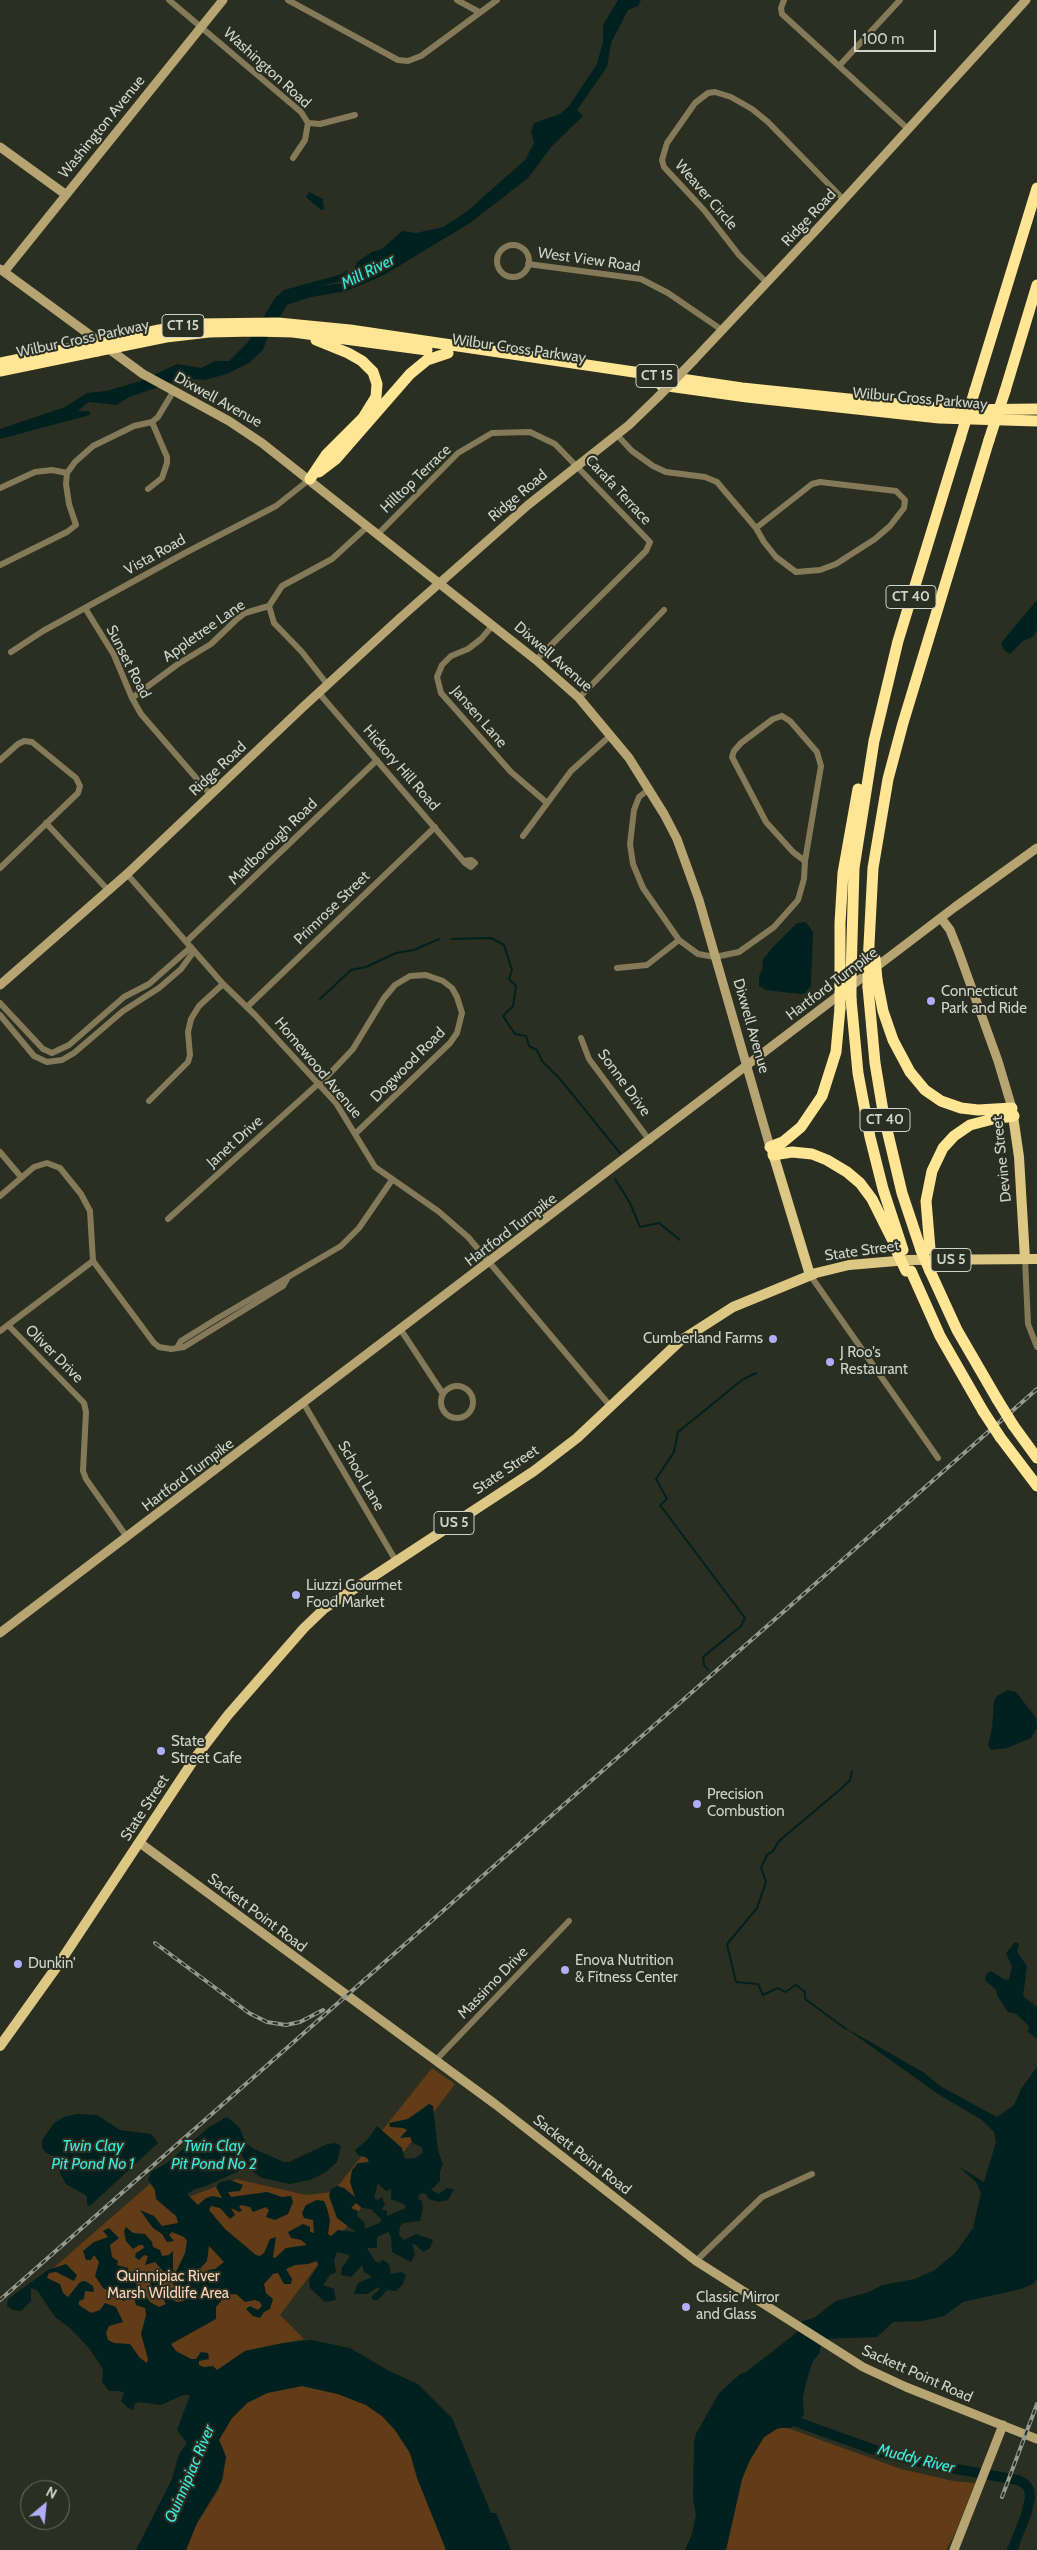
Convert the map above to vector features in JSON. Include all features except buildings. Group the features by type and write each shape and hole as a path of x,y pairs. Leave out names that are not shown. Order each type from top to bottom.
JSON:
{"highway":[{"name":"CT 40","path":"1037,188 894,658 870,757 854,868 851,977 857,1066 868,1128 900,1250 927,1309 983,1411 1037,1486"},
{"name":"CT 40","path":"926,1250 900,1186 884,1117 875,1063 871,889 881,812 895,750 1037,285"},
{"name":"Wilbur Cross Parkway","path":"0,363 112,344 256,326 350,330 742,388 955,410 1037,409"},
{"name":"Wilbur Cross Parkway","path":"276,327 293,332 756,398 939,418 1037,422"},
{"path":"293,332 348,353 362,361 373,372 377,384 376,397 363,418 326,456 310,479"},
{"name":"Wilbur Cross Parkway","path":"0,371 92,348"},
{"path":"310,479 336,459 410,374 427,360 448,353"},
{"path":"772,1151 800,1127 822,1096 836,1052 840,1008 840,915 844,857 860,780 870,757"},
{"path":"873,983 892,1040 910,1072 925,1090 942,1101 961,1108 1013,1112"},
{"path":"1013,1112 970,1125 954,1136 943,1148 932,1171 926,1201 926,1250 942,1289 943,1301 967,1350 996,1399 1037,1458"},
{"path":"772,1151 806,1153 827,1160 847,1172 864,1186 900,1250"}],"main road":[{"name":"Washington Avenue","path":"2,271 223,0"},
{"name":"Ridge Road","path":"0,985 127,874 318,692 528,505 617,435 659,396 844,200 1026,0"},
{"path":"0,147 66,194"},
{"name":"Dixwell Avenue","path":"2,271 146,376 245,431 310,479 536,660 579,698 611,735 664,814 688,866 810,1275"},
{"name":"Hartford Turnpike","path":"0,1633 491,1263 942,918 1037,848"},
{"name":"Devine Street","path":"942,918 950,930 958,950 998,1060 1013,1112 1019,1157 1025,1259"},
{"name":"State Street","path":"0,2046 216,1730 302,1631 325,1608 534,1471 577,1438 611,1407 660,1357 698,1328 742,1303 810,1275 840,1267 884,1261 1037,1259"},
{"name":"Sackett Point Road","path":"140,1843 594,2180 696,2261 822,2343 887,2378 1037,2439"},
{"path":"954,2550 1003,2425"}],"street":[{"name":"Washington Road","path":"169,0 291,102 308,123 305,140 293,158"},
{"path":"288,0 398,60 408,61 420,56 497,0"},
{"path":"457,0 479,12"},
{"path":"784,0 781,8 782,14 908,129"},
{"path":"839,66 900,0"},
{"name":"Weaver Circle","path":"767,283 740,255 704,210 664,167 662,160 667,143 695,103 708,93 715,92 731,97 752,109 768,122 844,200"},
{"path":"308,123 320,124 355,115"},
{"name":"West View Road","path":"507,246 516,246 524,250 528,264 521,274 510,277 499,270 497,257 507,246"},
{"name":"West View Road","path":"528,264 642,279 668,293 722,330"},
{"path":"0,565 76,526 67,494 67,473 81,454 93,446 134,426 152,422 158,417 174,392"},
{"path":"148,489 162,478 167,463 165,451 152,422"},
{"name":"Carafa Terrace","path":"530,432 555,444 578,465 650,542 646,551 536,660"},
{"name":"Hilltop Terrace","path":"378,534 458,453 492,433 530,432"},
{"path":"617,435 632,451 666,472 705,477 717,482 756,528 764,542 790,568 804,572 820,570 836,564 885,530 904,508 905,500 896,492 888,490 820,482 812,484 756,528"},
{"path":"0,488 35,472 52,470 67,473"},
{"name":"Vista Road","path":"11,652 32,637 232,527 276,506 310,479"},
{"path":"327,684 302,652 274,623 269,606 282,586 332,559 368,526"},
{"name":"Appletree Lane","path":"132,698 211,644 246,613 269,606"},
{"name":"Sunset Road","path":"85,608 114,654 132,698 141,714 210,794"},
{"path":"579,698 664,610"},
{"name":"Jansen Lane","path":"493,625 481,639 468,649 451,656 442,665 437,677 441,693 511,772 546,802"},
{"name":"Hickory Hill Road","path":"318,692 464,861"},
{"path":"649,789 639,797 634,810 630,837 631,855 643,888 679,940 698,954 716,957 739,952 750,946 787,915 800,895 821,766 817,752 790,721 782,716 773,719 742,743 734,750 732,757 766,822 793,852 805,861"},
{"path":"523,836 546,802 571,771 611,735"},
{"path":"0,760 24,741 32,742 76,778 80,786 78,793 0,868"},
{"name":"Marlborough Road","path":"49,1053 69,1045 118,1002 149,984 190,947 377,760"},
{"path":"46,823 108,890"},
{"name":"Primrose Street","path":"247,1007 434,827"},
{"name":"Homewood Avenue","path":"127,874 223,984 247,1007 344,1114 375,1167 452,1222 491,1263 611,1407"},
{"path":"617,968 647,965 679,940"},
{"name":"Marlborough Road","path":"47,1062 62,1060 74,1053 123,1011 150,994 175,974 190,947"},
{"name":"Dogwood Road","path":"318,1084 353,1049 384,998 395,985 410,976 426,975 443,980 452,988 458,997 462,1013 461,1023 450,1044 356,1133"},
{"path":"149,1101 188,1062 190,1055 188,1032 191,1019 200,1006 223,984"},
{"path":"0,1003 49,1053 47,1062 34,1056 0,1015"},
{"name":"Sonne Drive","path":"581,1038 589,1058 650,1141"},
{"name":"Janet Drive","path":"168,1219 318,1084"},
{"path":"0,1152 21,1177"},
{"path":"0,1196 21,1177 40,1164 52,1164 60,1168 81,1194 90,1211 93,1261 154,1343 165,1349 177,1348 181,1341 279,1280 287,1279 350,1238 392,1180"},
{"name":"Devine Street","path":"1025,1259 1028,1324 1037,1347"},
{"path":"0,1331 93,1261"},
{"path":"810,1275 938,1458"},
{"name":"Oliver Drive","path":"8,1325 84,1403 86,1412 83,1471 86,1479 127,1537"},
{"path":"401,1330 443,1394 440,1404 449,1417 464,1417 472,1409 473,1399 467,1390 462,1387 451,1387 443,1394"},
{"name":"School Lane","path":"304,1404 396,1561"},
{"name":"Massimo Drive","path":"435,2061 569,1922"},
{"path":"696,2261 762,2198 812,2174"}],"green space":[{"name":"Quinnipiac River Marsh Wildlife Area","path":"432,2068 455,2084 280,2315 304,2339 245,2351 199,2385 154,2379 35,2284 160,2175 183,2199 236,2179 306,2195 333,2192"},
{"path":"302,2386 338,2394 366,2405 382,2416 395,2430 410,2453 446,2550 186,2550 197,2523 219,2489 225,2453 219,2440 232,2418 247,2403 267,2393"},
{"path":"785,2427 901,2469 953,2481 975,2483 955,2534 946,2550 726,2550 742,2479 751,2458 764,2437 775,2430"}],"water":[{"name":"Mill River","path":"618,0 641,0 638,6 628,10 611,43 607,67 577,110 583,116 552,146 528,178 470,223 384,275 347,291 311,297 287,305 267,339 263,350 249,363 227,374 204,380 185,378 129,397 117,405 88,402 78,411 89,411 90,415 0,439 0,429 65,407 87,393 106,391 141,381 177,364 201,368 215,361 229,361 249,341 275,298 284,290 342,274 347,270 348,276 343,281 318,286 344,283 352,275 357,262 372,252 382,249 402,231 416,233 443,227 465,213 525,160 534,143 531,132 534,123 560,114 569,106 597,64 603,42 603,25"},
{"path":"309,192 323,199 324,209 321,210 306,197"},
{"path":"1037,600 1037,630 1034,636 1023,641 1010,654 1004,650 1001,643"},
{"path":"806,922 813,932 811,986 805,993 800,994 766,990 759,986 759,976 763,967 762,961 797,923"},
{"path":"1008,1690 1016,1692 1036,1718 1037,1728 1031,1738 1007,1748 991,1750 988,1745 992,1728 994,1701 997,1696"},
{"path":"1015,1942 1019,1944 1017,1952 1027,1966 1023,1996 1037,2007 1037,2039 1028,2032 1029,2026 1016,2014 1008,2012 998,1997 996,1990 985,1980 986,1974 991,1971 1005,1980 1009,1979 1012,1967 1006,1953"},
{"path":"844,2027 923,2072 940,2086 997,2117 1014,2105 1021,2089 1037,2067 1037,2279 1033,2284 1021,2289 963,2302 944,2316 922,2321 893,2322 877,2337 825,2339 820,2352 812,2363 806,2383 803,2397 804,2415 791,2428 778,2428 764,2437 749,2462 742,2479 726,2550 685,2550 692,2534 696,2515 693,2500 694,2442 696,2434 719,2393 740,2374 746,2372 796,2333 802,2321 814,2318 836,2301 869,2292 882,2285 915,2279 935,2270 956,2252 973,2228 981,2193 976,2182 958,2166 984,2182 996,2142 994,2132 982,2120 938,2094"},
{"path":"429,2104 433,2106 438,2151 443,2164 440,2172 440,2181 431,2190 439,2194 447,2188 454,2189 448,2200 438,2202 429,2199 425,2193 420,2194 418,2199 422,2201 423,2208 420,2221 403,2223 400,2226 399,2235 404,2240 416,2234 433,2240 430,2248 423,2252 416,2245 412,2244 415,2254 411,2262 392,2252 391,2236 388,2232 377,2237 377,2248 367,2248 375,2261 379,2263 383,2260 389,2264 391,2274 402,2272 406,2275 403,2284 396,2291 387,2290 378,2300 373,2300 371,2297 380,2289 378,2287 368,2294 354,2294 358,2283 372,2277 364,2272 362,2265 351,2277 341,2275 342,2267 349,2258 349,2255 337,2252 334,2260 336,2272 330,2275 323,2285 334,2289 336,2300 325,2302 310,2288 309,2280 318,2265 317,2261 295,2265 286,2269 292,2279 291,2284 284,2284 278,2273 273,2274 264,2284 266,2293 273,2299 270,2309 264,2312 260,2318 253,2316 246,2309 250,2306 258,2310 262,2306 260,2302 255,2300 245,2302 236,2294 221,2295 222,2300 216,2307 216,2319 171,2344 176,2351 191,2359 196,2359 201,2352 208,2353 209,2359 199,2361 199,2365 204,2367 213,2366 217,2370 245,2351 283,2343 311,2340 350,2348 389,2371 418,2384 452,2418 491,2513 496,2513 511,2550 446,2550 417,2478 410,2453 395,2430 382,2416 366,2405 338,2394 302,2386 267,2393 247,2403 232,2418 219,2440 226,2457 222,2481 197,2523 186,2550 136,2550 172,2479 179,2454 187,2443 177,2430 190,2395 183,2395 161,2405 138,2402 133,2410 128,2408 121,2401 124,2393 109,2391 102,2382 103,2369 89,2348 70,2328 55,2317 37,2290 31,2288 31,2301 21,2311 13,2310 7,2306 8,2299 48,2270 66,2264 77,2275 74,2281 56,2272 49,2273 47,2278 60,2284 63,2293 68,2297 80,2282 85,2281 93,2286 94,2292 85,2291 84,2299 79,2301 79,2305 91,2313 100,2310 105,2303 116,2307 123,2322 109,2326 106,2333 108,2340 114,2343 130,2344 140,2358 147,2363 148,2359 141,2334 146,2315 145,2308 136,2305 134,2298 123,2301 121,2299 125,2294 124,2290 112,2293 103,2288 95,2276 99,2262 94,2255 91,2260 86,2260 83,2251 94,2242 108,2237 103,2231 109,2228 119,2238 110,2245 112,2257 118,2261 117,2265 128,2268 129,2277 139,2286 150,2302 159,2307 166,2304 160,2293 151,2289 150,2280 159,2282 169,2298 177,2302 184,2301 170,2279 155,2262 145,2265 148,2256 144,2255 139,2260 135,2257 136,2253 144,2248 143,2245 133,2249 126,2241 124,2231 126,2227 133,2233 145,2234 152,2242 153,2247 160,2250 162,2256 169,2255 173,2251 173,2270 176,2272 185,2253 187,2241 184,2237 172,2232 169,2235 174,2241 167,2242 162,2234 153,2228 140,2210 154,2216 162,2226 178,2223 176,2216 156,2199 155,2190 148,2180 151,2172 167,2163 209,2127 227,2117 239,2127 246,2143 254,2149 284,2162 289,2162 327,2144 336,2143 341,2146 337,2162 326,2172 310,2180 290,2184 262,2178 249,2169 239,2150 239,2171 187,2194 198,2205 206,2198 213,2196 222,2198 216,2187 220,2182 230,2180 243,2185 240,2191 228,2192 231,2197 267,2192 282,2197 291,2196 293,2202 288,2214 275,2220 266,2217 269,2210 266,2207 253,2212 250,2207 241,2205 239,2207 242,2210 239,2212 231,2208 235,2215 230,2219 220,2208 211,2206 209,2210 225,2229 256,2255 260,2256 264,2253 270,2239 276,2237 273,2257 275,2258 286,2248 307,2245 301,2240 291,2238 288,2232 303,2224 310,2227 310,2232 314,2233 313,2220 304,2218 302,2213 306,2205 317,2200 324,2201 327,2208 330,2220 328,2234 331,2236 338,2230 356,2232 337,2218 329,2196 331,2189 337,2186 344,2188 355,2197 350,2182 352,2170 358,2163 369,2162 367,2158 358,2155 355,2150 367,2140 377,2126 402,2148 405,2159 416,2158 423,2152 422,2147 413,2143 410,2137 400,2138 407,2130 390,2127 389,2123 408,2119","holes":["378,2184 386,2191 391,2189 391,2199 404,2204 406,2208 387,2216 387,2211 381,2209 385,2205 382,2197 378,2200 374,2198","356,2203 362,2208 371,2209 381,2219 381,2222 365,2229 364,2222 357,2216 358,2211 351,2208","209,2246 224,2262 215,2269 208,2270 206,2275 201,2275 198,2281 194,2281 196,2273 207,2261"]},
{"name":"Twin Clay Pit Pond No 1","path":"77,2114 97,2115 120,2130 151,2134 158,2143 90,2206 87,2204 87,2196 66,2184 56,2165 55,2157 45,2152 42,2147 42,2140 54,2123 64,2117"}],"waterway":[{"path":"452,939 491,938 504,945 512,970 509,979 516,986 513,1006 503,1016 515,1034 526,1036 529,1046 537,1050 542,1061 560,1079 620,1153"},
{"path":"320,999 351,970 366,967 396,953 414,950 439,939"},
{"path":"615,1179 630,1203 640,1227 659,1223 680,1240"},
{"path":"708,1670 704,1665 703,1657 741,1626 745,1618 660,1505 667,1499 656,1479 674,1452 678,1432 742,1380 756,1373"},
{"path":"846,2029 805,1999 805,1992 796,1985 785,1992 778,1988 763,1995 758,1984 736,1982 727,1944 757,1908 766,1882 761,1868 767,1855 773,1851 779,1841 843,1787 850,1780 852,1771"},
{"name":"Muddy River","path":"786,2418 883,2453 928,2464 1018,2480 1025,2484 1029,2489 1030,2498 1026,2515 1012,2550"}],"railway":[{"path":"0,2300 1037,1389"},
{"path":"155,1943 249,2013 267,2022 286,2025 300,2022 323,2010"},
{"path":"1002,2497 1037,2404"}],"place":[{"name":"Connecticut Park and Ride","path":"931,1001"},
{"name":"Cumberland Farms","path":"773,1339"},
{"name":"J Roo's Restaurant","path":"830,1362"},
{"name":"Liuzzi Gourmet Food Market","path":"296,1595"},
{"name":"State Street Cafe","path":"161,1751"},
{"name":"Precision Combustion","path":"697,1804"},
{"name":"Dunkin'","path":"18,1964"},
{"name":"Enova Nutrition & Fitness Center","path":"565,1970"},
{"name":"Classic Mirror and Glass","path":"686,2307"}],"water label":[{"name":"Twin Clay Pit Pond No 2","path":"214,2155"},
{"name":"Quinnipiac River","path":"190,2474"}]}
